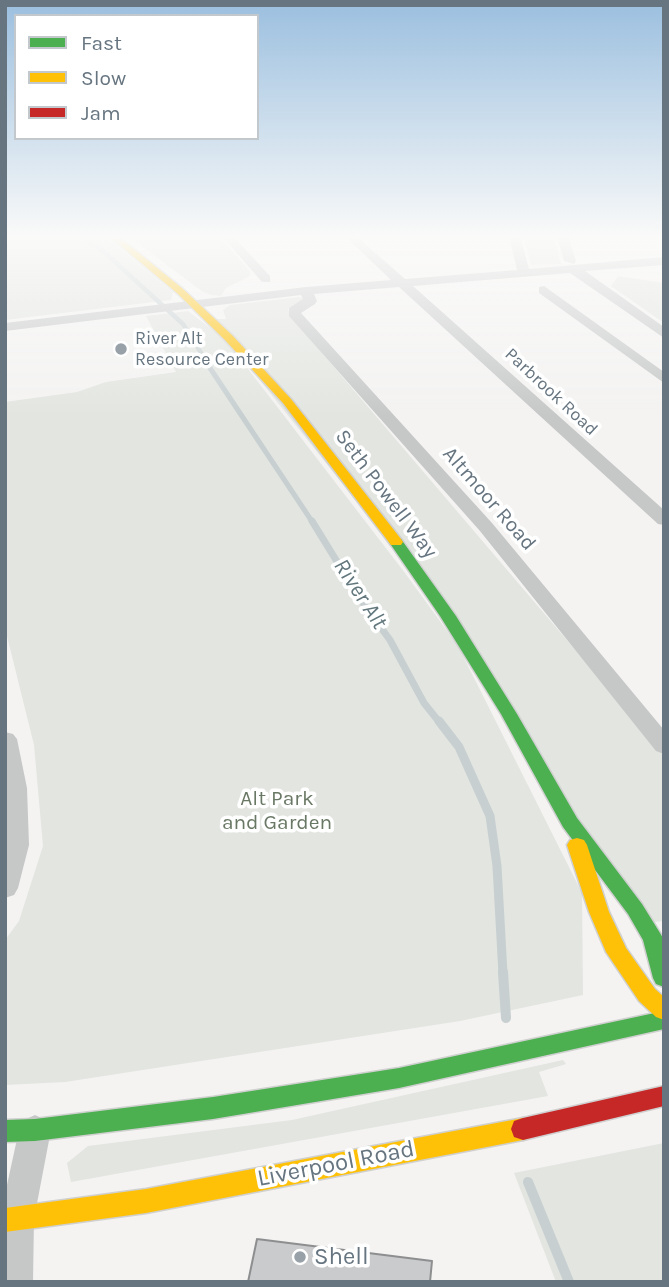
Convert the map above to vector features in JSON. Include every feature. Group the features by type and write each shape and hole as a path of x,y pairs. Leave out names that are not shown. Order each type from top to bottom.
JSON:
{"main road":[{"name":"Seth Powell Way","path":"185,296 287,401 390,533 448,616 509,714 570,822 640,916 653,939 664,978"},
{"name":"Seth Powell Way","path":"570,822 599,912 617,952 634,980 664,1011"},
{"path":"20,1130 213,1108 399,1078 664,1020"},
{"name":"Liverpool Road","path":"11,1220 146,1201 564,1121 637,1104 661,1089"}],"street":[{"path":"5,327 262,296"},
{"name":"Altmoor Road","path":"308,296 310,301 296,308 294,313 486,527 664,746"},
{"name":"Parbrook Road","path":"417,296 664,520"},
{"path":"553,296 664,379"},
{"path":"613,296 664,334"},
{"path":"5,739 15,788 11,854 5,888"},
{"path":"15,1282 11,1220 20,1130"}],"green space":[{"path":"5,296 172,296 171,300 5,320"},
{"path":"625,296 664,296 664,323"},
{"path":"299,297 304,299 288,309 294,320 664,754 664,921 644,923 448,616 211,319 226,319 223,310 230,305"},
{"name":"Alt Park and Garden","path":"188,311 225,339 458,646 582,893 583,995 460,1021 65,1082 5,1085 5,940 19,921 43,846 34,745 5,628 5,402 77,392 106,382 176,372 146,316"},
{"path":"563,1060 566,1064 539,1072 548,1096 71,1182 67,1163 88,1146 292,1120"},
{"path":"664,1143 664,1282 556,1282 514,1173"}],"building":[{"name":"Shell","path":"257,1239 432,1261 430,1282 248,1282"}],"waterway":[{"name":"River Alt","path":"152,296 183,324 208,364"},
{"name":"River Alt","path":"206,362 313,523"},
{"name":"River Alt","path":"312,521 360,599 390,640 424,703 440,723"},
{"name":"River Alt","path":"439,721 459,747 490,816 497,866 503,974"},
{"name":"River Alt","path":"503,972 506,1018"},
{"name":"River Alt","path":"528,1182 569,1282"}],"traffic: fast":[{"path":"396,542 448,616 509,714 570,822 635,909 653,939 664,978"},
{"path":"5,1131 35,1130 213,1108 399,1078 664,1020"}],"traffic: slow":[{"path":"185,296 229,338 287,401 396,542"},
{"path":"577,845 599,912 617,952 647,995 664,1011"},
{"path":"5,1220 146,1201 523,1129"}],"traffic: jam":[{"path":"523,1129 664,1096"}],"place":[{"name":"River Alt Resource Center","path":"121,349"},
{"name":"Shell","path":"300,1257"}]}
